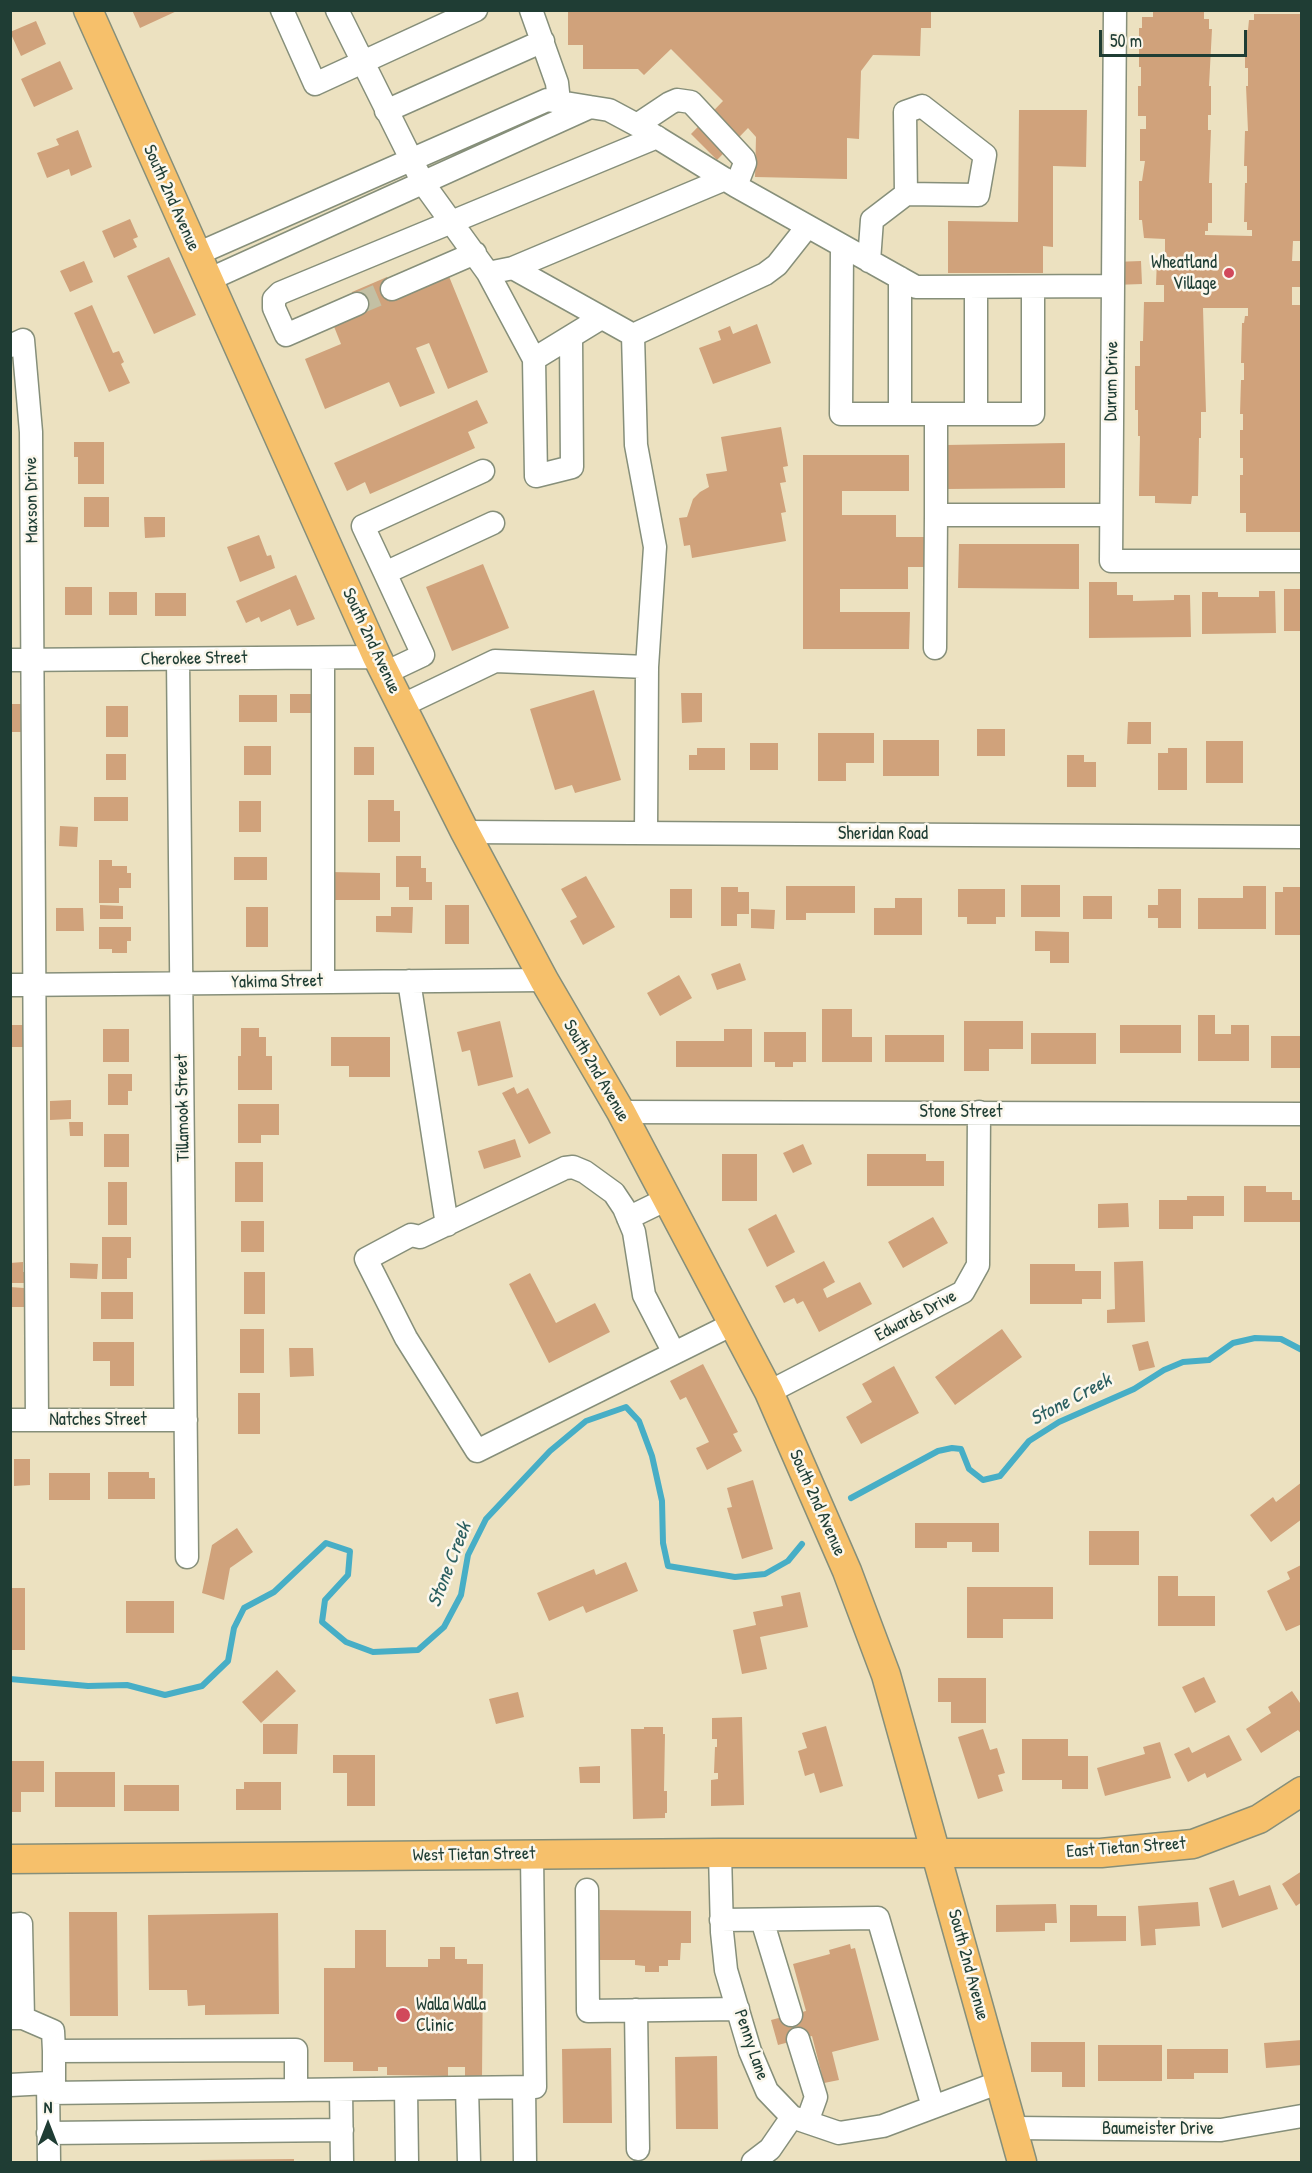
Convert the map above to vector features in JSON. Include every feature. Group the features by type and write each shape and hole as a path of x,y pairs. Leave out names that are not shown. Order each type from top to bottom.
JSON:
{"main road":[{"name":"South 2nd Avenue","path":"88,10 401,706 544,980 621,1112 770,1392 847,1571 886,1675 1022,2163"},
{"name":"East Tietan Street","path":"937,1853 1101,1853 1193,1844 1259,1819 1302,1791"},
{"name":"West Tietan Street","path":"10,1859 937,1853"}],"street":[{"path":"282,10 315,84 476,10"},
{"path":"531,10 557,83 559,102"},
{"name":"Durum Drive","path":"1115,10 1111,561 1302,561"},
{"path":"344,13 362,62 423,183 488,273 534,359 536,476 572,467 570,337"},
{"path":"386,111 543,41"},
{"path":"196,254 547,100 609,110 730,183 916,287 1113,286"},
{"path":"488,273 513,268 730,183 745,163 744,159 690,102 677,100 670,103 637,125"},
{"path":"869,261 872,220 906,194 978,195 985,155 922,106 905,112 906,194"},
{"path":"208,280 590,107"},
{"path":"357,304 286,335 274,308 274,299 280,293 657,137"},
{"path":"633,335 765,274 777,266 807,227"},
{"path":"842,246 841,414 1033,414 1033,287"},
{"path":"392,289 475,253"},
{"path":"513,268 633,335"},
{"path":"900,278 900,414"},
{"path":"976,287 976,414"},
{"path":"534,359 601,318"},
{"path":"633,335 636,445 655,547 647,667 646,833"},
{"name":"Maxson Drive","path":"17,343 31,432 37,1420"},
{"path":"935,648 936,414"},
{"path":"381,665 423,655 363,526 483,471"},
{"path":"936,515 1111,515"},
{"path":"385,573 493,523"},
{"path":"323,658 323,982"},
{"name":"Cherokee Street","path":"10,660 323,658 381,665"},
{"name":"Tillamook Street","path":"178,659 187,1557"},
{"path":"401,706 495,661 647,667"},
{"name":"Sheridan Road","path":"465,832 1302,837"},
{"name":"Yakima Street","path":"10,985 544,980"},
{"path":"409,981 447,1225"},
{"name":"Stone Street","path":"621,1112 1302,1114"},
{"name":"Edwards Drive","path":"770,1392 963,1292 978,1265 979,1112"},
{"path":"674,1353 644,1295 634,1232 628,1218 614,1193 585,1172 573,1167 565,1168 420,1237 411,1235 366,1259 406,1338 477,1451 733,1324"},
{"path":"628,1218 667,1199"},
{"name":"Natches Street","path":"10,1420 186,1420"},
{"name":"Penny Lane","path":"720,1853 726,1970 750,2050 767,2091 799,2120 839,2133 884,2126 1000,2082"},
{"path":"10,2085 173,2092 535,2087 532,1855"},
{"path":"587,1890 588,2011 738,2009"},
{"path":"722,1920 878,1918 933,2107"},
{"path":"762,1920 791,2015"},
{"path":"10,1924 21,1924 17,2018 53,2031 54,2080 48,2088 49,2163"},
{"path":"636,2010 638,2149"},
{"path":"762,2160 799,2120 816,2097 798,2039"},
{"path":"54,2051 296,2050 296,2090"},
{"path":"524,2087 525,2163"},
{"path":"468,2088 468,2163"},
{"path":"406,2089 407,2163"},
{"path":"341,2090 342,2163"},
{"path":"173,2092 173,2131"},
{"name":"Baumeister Drive","path":"1013,2128 1221,2130 1302,2115"},
{"path":"48,2133 342,2130"}],"building":[{"path":"132,10 179,10 140,28"},
{"path":"568,10 931,11 931,28 921,28 920,56 873,55 861,71 859,139 847,138 847,179 755,177 756,137 748,128 717,160 691,134 723,101 671,49 644,75 638,69 583,69 583,45 568,45"},
{"name":"Wheatland Village","path":"1153,11 1204,11 1204,19 1209,19 1209,29 1212,29 1209,86 1211,86 1211,115 1208,115 1208,130 1211,130 1209,183 1212,183 1212,223 1208,223 1208,231 1205,231 1205,235 1252,236 1252,230 1247,230 1247,222 1244,222 1245,183 1247,183 1247,166 1244,166 1245,131 1248,131 1246,86 1248,86 1248,68 1245,68 1245,30 1248,30 1249,20 1254,20 1254,14 1302,14 1302,241 1293,241 1292,261 1301,261 1301,287 1292,287 1292,305 1302,305 1302,532 1246,532 1246,513 1240,513 1240,475 1243,475 1243,458 1240,458 1240,430 1243,430 1243,414 1240,414 1241,380 1244,380 1244,363 1241,363 1242,323 1244,323 1245,316 1248,316 1248,308 1203,308 1206,412 1201,412 1198,496 1192,496 1191,504 1155,503 1155,496 1139,496 1140,436 1138,436 1138,410 1135,410 1135,366 1140,366 1144,302 1164,302 1164,285 1156,285 1157,259 1165,259 1165,239 1144,238 1142,220 1139,220 1139,181 1142,181 1145,161 1140,161 1140,129 1146,129 1146,116 1138,116 1138,86 1141,86 1139,28 1142,28 1142,17 1153,17"},
{"path":"36,21 46,44 21,56 10,32"},
{"path":"60,61 73,89 34,107 21,79"},
{"path":"1019,110 1087,110 1086,167 1053,166 1053,247 1043,246 1043,273 948,273 948,221 1018,222"},
{"path":"78,130 92,167 71,176 69,169 47,178 37,153 59,145 56,139"},
{"path":"130,219 138,237 133,239 137,247 114,258 102,231"},
{"path":"169,257 196,315 154,334 127,276"},
{"path":"84,261 93,282 70,292 60,271"},
{"path":"1141,261 1142,284 1114,285 1114,262"},
{"path":"448,274 488,372 448,389 429,343 416,348 435,393 400,407 389,382 325,409 305,359 341,344 333,324 360,313 352,292 387,277 395,296"},
{"path":"92,305 113,353 119,351 124,362 121,364 130,383 109,392 74,313"},
{"path":"757,324 771,363 713,384 699,348 721,340 718,331 730,326 733,334"},
{"path":"477,400 488,423 468,432 475,448 370,494 365,482 347,491 334,463"},
{"path":"781,427 788,466 783,467 786,482 780,483 786,512 781,513 786,541 692,558 690,545 684,546 679,518 687,517 693,499 709,487 706,474 727,471 721,437"},
{"path":"74,442 104,442 104,484 78,484 78,457 74,457"},
{"path":"1065,443 1065,488 946,489 946,445"},
{"path":"803,455 909,455 909,491 842,491 842,515 896,515 896,537 925,537 925,567 908,567 908,589 840,589 840,612 910,612 909,649 803,649"},
{"path":"84,497 109,497 109,527 84,527"},
{"path":"144,517 165,517 165,537 145,538"},
{"path":"259,535 267,556 271,555 275,568 240,582 227,547"},
{"path":"959,544 1079,544 1079,589 958,588"},
{"path":"483,564 509,628 452,651 426,587"},
{"path":"296,575 315,619 297,626 290,609 261,622 259,617 246,623 236,601"},
{"path":"1089,582 1117,582 1117,595 1133,595 1133,601 1174,600 1174,595 1190,595 1191,637 1089,638"},
{"path":"65,587 92,587 92,615 65,615"},
{"path":"1284,589 1300,589 1302,631 1284,631"},
{"path":"1259,591 1275,591 1276,633 1202,634 1202,592 1218,592 1218,597 1259,597"},
{"path":"109,592 137,592 137,615 109,615"},
{"path":"155,593 186,593 186,616 155,616"},
{"path":"594,690 621,780 575,793 572,785 555,790 530,709"},
{"path":"681,693 702,693 702,722 682,723"},
{"path":"290,694 311,694 311,713 290,713"},
{"path":"239,695 277,695 277,722 239,722"},
{"path":"10,704 27,704 28,732 10,732"},
{"path":"106,706 128,706 128,737 106,737"},
{"path":"1128,722 1151,722 1151,744 1127,744"},
{"path":"977,729 1005,729 1005,756 977,756"},
{"path":"818,733 874,733 874,763 846,763 846,781 818,781"},
{"path":"883,740 939,740 939,776 883,776"},
{"path":"1206,741 1243,741 1243,783 1206,783"},
{"path":"750,743 778,743 778,770 750,770"},
{"path":"244,746 271,746 271,775 244,775"},
{"path":"354,747 374,747 374,775 354,775"},
{"path":"697,748 725,748 725,770 689,770 689,755 697,755"},
{"path":"1168,748 1187,748 1187,790 1158,790 1158,753 1168,753"},
{"path":"106,754 126,754 126,780 106,780"},
{"path":"1067,755 1084,755 1084,762 1096,762 1096,787 1067,787"},
{"path":"94,797 128,797 128,821 94,821"},
{"path":"368,800 394,800 394,811 400,811 400,842 368,842"},
{"path":"239,801 261,801 261,832 239,832"},
{"path":"60,826 78,827 77,847 59,846"},
{"path":"396,856 421,856 421,868 426,868 426,882 432,882 432,900 409,900 409,887 396,887"},
{"path":"234,857 267,857 267,880 234,880"},
{"path":"99,860 112,860 112,866 127,866 127,873 131,873 131,888 119,888 119,903 99,903"},
{"path":"329,872 380,873 380,900 329,900"},
{"path":"586,876 615,927 583,945 570,921 577,917 561,889"},
{"path":"1021,885 1060,885 1060,917 1021,917"},
{"path":"786,886 855,886 855,913 806,913 806,920 786,920"},
{"path":"1243,886 1266,886 1266,929 1198,929 1198,898 1243,898"},
{"path":"721,887 738,887 738,892 749,892 749,914 737,914 737,926 721,926"},
{"path":"1283,887 1302,887 1302,935 1275,935 1275,892 1283,892"},
{"path":"670,889 692,889 692,918 670,918"},
{"path":"958,889 1005,889 1005,917 996,917 996,924 967,924 967,917 958,917"},
{"path":"1158,889 1181,889 1181,928 1158,928 1158,918 1148,918 1148,905 1158,905"},
{"path":"1083,896 1112,896 1112,919 1083,919"},
{"path":"895,898 922,898 922,935 874,935 874,908 895,908"},
{"path":"100,905 123,906 123,919 100,919"},
{"path":"445,905 469,905 469,944 445,944"},
{"path":"246,907 268,907 268,947 246,947"},
{"path":"391,907 413,907 412,933 376,932 376,916 391,916"},
{"path":"56,908 83,908 84,931 56,931"},
{"path":"751,909 775,910 774,929 751,928"},
{"path":"99,927 131,927 131,941 127,941 127,953 112,953 112,949 99,949"},
{"path":"1035,931 1069,932 1069,963 1050,963 1050,951 1035,951"},
{"path":"740,963 746,980 717,990 711,974"},
{"path":"679,975 692,998 660,1016 647,993"},
{"path":"822,1009 852,1009 852,1037 872,1037 872,1062 822,1062"},
{"path":"1198,1015 1215,1015 1215,1034 1231,1034 1231,1025 1249,1025 1249,1061 1198,1061"},
{"path":"500,1021 513,1077 478,1086 470,1050 462,1052 457,1032"},
{"path":"964,1021 1023,1021 1023,1049 989,1049 989,1071 964,1071"},
{"path":"10,1025 28,1025 27,1047 10,1047"},
{"path":"1120,1025 1181,1025 1181,1053 1120,1053"},
{"path":"241,1028 259,1028 259,1037 266,1037 266,1056 272,1056 272,1090 238,1090"},
{"path":"103,1029 129,1029 129,1062 103,1062"},
{"path":"724,1029 752,1029 752,1067 676,1067 676,1041 724,1041"},
{"path":"764,1032 806,1032 806,1062 793,1062 793,1067 775,1067 775,1062 764,1062"},
{"path":"1031,1033 1096,1033 1096,1064 1031,1064"},
{"path":"885,1035 944,1035 944,1062 885,1062"},
{"path":"1271,1036 1302,1036 1302,1068 1271,1068"},
{"path":"331,1037 390,1037 390,1077 349,1077 349,1066 331,1066"},
{"path":"108,1074 132,1074 132,1091 128,1091 128,1105 108,1105"},
{"path":"514,1087 517,1094 528,1088 551,1133 529,1144 502,1093"},
{"path":"71,1100 71,1119 50,1120 50,1101"},
{"path":"238,1104 279,1104 279,1135 261,1135 261,1143 238,1143"},
{"path":"69,1122 83,1122 83,1136 70,1136"},
{"path":"104,1134 129,1134 129,1167 104,1167"},
{"path":"515,1139 521,1157 484,1169 478,1151"},
{"path":"803,1144 812,1164 793,1173 783,1153"},
{"path":"722,1154 757,1154 757,1201 722,1201"},
{"path":"867,1154 926,1154 926,1161 944,1161 944,1186 867,1186"},
{"path":"235,1162 263,1162 263,1202 235,1202"},
{"path":"108,1182 127,1182 127,1225 108,1225"},
{"path":"1244,1186 1266,1186 1266,1192 1292,1192 1292,1200 1302,1200 1302,1222 1244,1222"},
{"path":"1187,1196 1224,1196 1224,1216 1193,1216 1193,1229 1159,1229 1159,1200 1187,1200"},
{"path":"1128,1203 1129,1227 1098,1228 1098,1204"},
{"path":"776,1214 795,1252 767,1267 748,1229"},
{"path":"933,1217 948,1243 903,1268 888,1242"},
{"path":"241,1221 264,1221 264,1252 241,1252"},
{"path":"102,1237 131,1237 131,1258 127,1258 127,1279 102,1279"},
{"path":"824,1261 835,1282 823,1289 827,1298 860,1282 872,1304 819,1332 803,1301 797,1304 794,1298 784,1303 775,1286"},
{"path":"1143,1261 1145,1322 1107,1323 1107,1310 1115,1309 1114,1262"},
{"path":"23,1262 23,1272 31,1272 31,1283 10,1283 10,1263"},
{"path":"70,1263 98,1264 97,1279 70,1278"},
{"path":"1030,1264 1075,1264 1075,1271 1101,1271 1101,1299 1082,1299 1082,1304 1030,1304"},
{"path":"244,1272 265,1272 265,1314 244,1314"},
{"path":"530,1273 556,1323 595,1303 610,1332 549,1363 509,1284"},
{"path":"10,1287 24,1288 24,1307 10,1307"},
{"path":"101,1292 133,1292 133,1319 101,1319"},
{"path":"240,1329 264,1329 264,1373 240,1373"},
{"path":"1002,1329 1022,1357 955,1405 935,1377"},
{"path":"1148,1341 1155,1367 1139,1371 1132,1345"},
{"path":"93,1342 134,1342 134,1386 110,1386 110,1361 93,1361"},
{"path":"289,1348 313,1348 314,1376 290,1377"},
{"path":"703,1364 738,1432 733,1434 742,1451 707,1470 696,1448 709,1442 686,1397 680,1400 670,1381"},
{"path":"894,1366 919,1413 861,1444 846,1417 872,1402 862,1384"},
{"path":"238,1393 260,1393 260,1434 238,1434"},
{"path":"14,1459 30,1459 30,1485 14,1486"},
{"path":"108,1472 149,1472 149,1478 155,1478 155,1499 108,1499"},
{"path":"49,1473 90,1473 90,1500 49,1500"},
{"path":"753,1480 773,1549 742,1559 727,1508 732,1507 727,1488"},
{"path":"1302,1482 1302,1519 1271,1542 1250,1515 1273,1497 1276,1502"},
{"path":"915,1523 999,1523 999,1552 972,1552 972,1542 947,1542 947,1548 915,1548"},
{"path":"237,1528 253,1552 230,1568 224,1600 202,1593 212,1545"},
{"path":"1089,1531 1139,1531 1139,1565 1089,1565"},
{"path":"626,1562 638,1591 586,1613 583,1606 549,1621 537,1593 594,1569 596,1575"},
{"path":"1301,1565 1302,1624 1286,1631 1267,1591 1290,1579 1287,1572"},
{"path":"1158,1576 1178,1576 1178,1596 1215,1596 1215,1626 1158,1626"},
{"path":"967,1587 1053,1587 1053,1619 1003,1619 1003,1638 967,1638"},
{"path":"10,1588 25,1588 25,1650 10,1650"},
{"path":"800,1592 808,1627 760,1637 767,1669 742,1674 733,1630 756,1625 753,1612 783,1606 781,1596"},
{"path":"126,1601 174,1601 174,1633 126,1633"},
{"path":"277,1670 296,1691 261,1723 242,1702"},
{"path":"1204,1677 1216,1702 1195,1713 1182,1687"},
{"path":"938,1678 986,1678 986,1723 951,1723 951,1702 938,1702"},
{"path":"1292,1691 1302,1706 1302,1735 1298,1730 1261,1753 1246,1729 1271,1713 1268,1707"},
{"path":"518,1692 524,1717 496,1724 489,1699"},
{"path":"742,1717 744,1805 711,1806 711,1780 718,1779 718,1773 714,1773 717,1739 712,1739 712,1718"},
{"path":"263,1724 298,1724 297,1754 263,1754"},
{"path":"826,1726 843,1786 820,1793 814,1773 805,1776 798,1751 807,1748 802,1733"},
{"path":"644,1727 663,1727 663,1734 665,1734 664,1791 667,1791 667,1813 665,1813 665,1818 633,1819 631,1729 644,1729"},
{"path":"983,1729 990,1750 997,1748 1005,1773 998,1775 1003,1791 978,1799 958,1737"},
{"path":"1229,1735 1242,1760 1207,1778 1205,1773 1188,1782 1174,1754 1189,1747 1192,1753"},
{"path":"1022,1739 1068,1739 1068,1756 1088,1756 1088,1789 1062,1789 1062,1780 1022,1780"},
{"path":"1160,1742 1171,1778 1105,1796 1097,1768 1145,1754 1143,1747"},
{"path":"333,1755 375,1755 375,1806 347,1806 347,1773 333,1773"},
{"path":"10,1761 44,1761 44,1792 21,1792 21,1812 10,1812"},
{"path":"600,1766 600,1783 580,1783 579,1767"},
{"path":"55,1772 115,1772 115,1807 55,1807"},
{"path":"244,1782 281,1782 281,1810 236,1810 236,1789 244,1789"},
{"path":"124,1785 179,1785 179,1811 124,1811"},
{"path":"1302,1871 1302,1902 1296,1906 1282,1884"},
{"path":"1234,1880 1239,1896 1270,1885 1278,1909 1222,1928 1209,1888"},
{"path":"1198,1902 1200,1926 1155,1929 1156,1945 1141,1946 1138,1906"},
{"path":"1056,1904 1057,1923 1045,1923 1045,1931 996,1932 996,1905"},
{"path":"1070,1905 1097,1905 1097,1916 1126,1916 1126,1941 1070,1942"},
{"path":"600,1910 691,1911 691,1943 681,1943 680,1960 668,1960 668,1966 659,1966 659,1972 645,1972 645,1966 635,1965 635,1960 600,1960"},
{"path":"69,1912 117,1912 118,2016 70,2016"},
{"path":"278,1913 279,2014 205,2015 205,2005 188,2006 187,1990 149,1990 148,1915"},
{"name":"Walla Walla Clinic","path":"355,1930 386,1930 386,1967 428,1967 428,1959 440,1959 440,1947 455,1947 455,1959 467,1959 467,1964 483,1964 482,2077 465,2077 465,2067 448,2067 448,2076 387,2075 387,2067 378,2067 378,2071 353,2071 353,2062 324,2062 324,1968 355,1968"},
{"path":"850,1944 851,1949 855,1948 879,2040 832,2052 839,2080 824,2083 812,2036 778,2045 771,2020 806,2011 793,1964 830,1954 829,1950"},
{"path":"1302,2040 1302,2065 1266,2068 1264,2043"},
{"path":"1031,2042 1085,2042 1085,2087 1062,2087 1062,2072 1031,2072"},
{"path":"1098,2045 1162,2045 1162,2081 1098,2081"},
{"path":"611,2048 612,2123 563,2123 562,2049"},
{"path":"1167,2049 1228,2049 1228,2073 1194,2073 1194,2079 1167,2079"},
{"path":"717,2056 718,2129 676,2129 675,2057"},
{"path":"294,2159 294,2162 200,2162 200,2160"}],"waterway":[{"name":"Stone Creek","path":"851,1498 938,1451 952,1448 961,1449 969,1469 983,1480 1000,1476 1029,1441 1059,1422 1134,1389 1164,1370 1183,1362 1209,1360 1233,1343 1255,1338 1281,1339 1302,1350"},
{"name":"Stone Creek","path":"10,1679 88,1686 127,1685 165,1695 202,1686 228,1661 234,1628 244,1608 274,1592 326,1543 350,1551 348,1575 325,1600 322,1622 346,1642 373,1652 418,1650 444,1627 461,1595 468,1555 486,1519 550,1451 586,1421 626,1407 639,1421 652,1456 662,1501 663,1543 668,1566 735,1577 765,1574 788,1561 802,1544"}],"tunnel":[{"path":"357,304 392,289"}],"place":[{"name":"Wheatland Village","path":"1229,273"},
{"name":"Walla Walla Clinic","path":"403,2015"}]}
